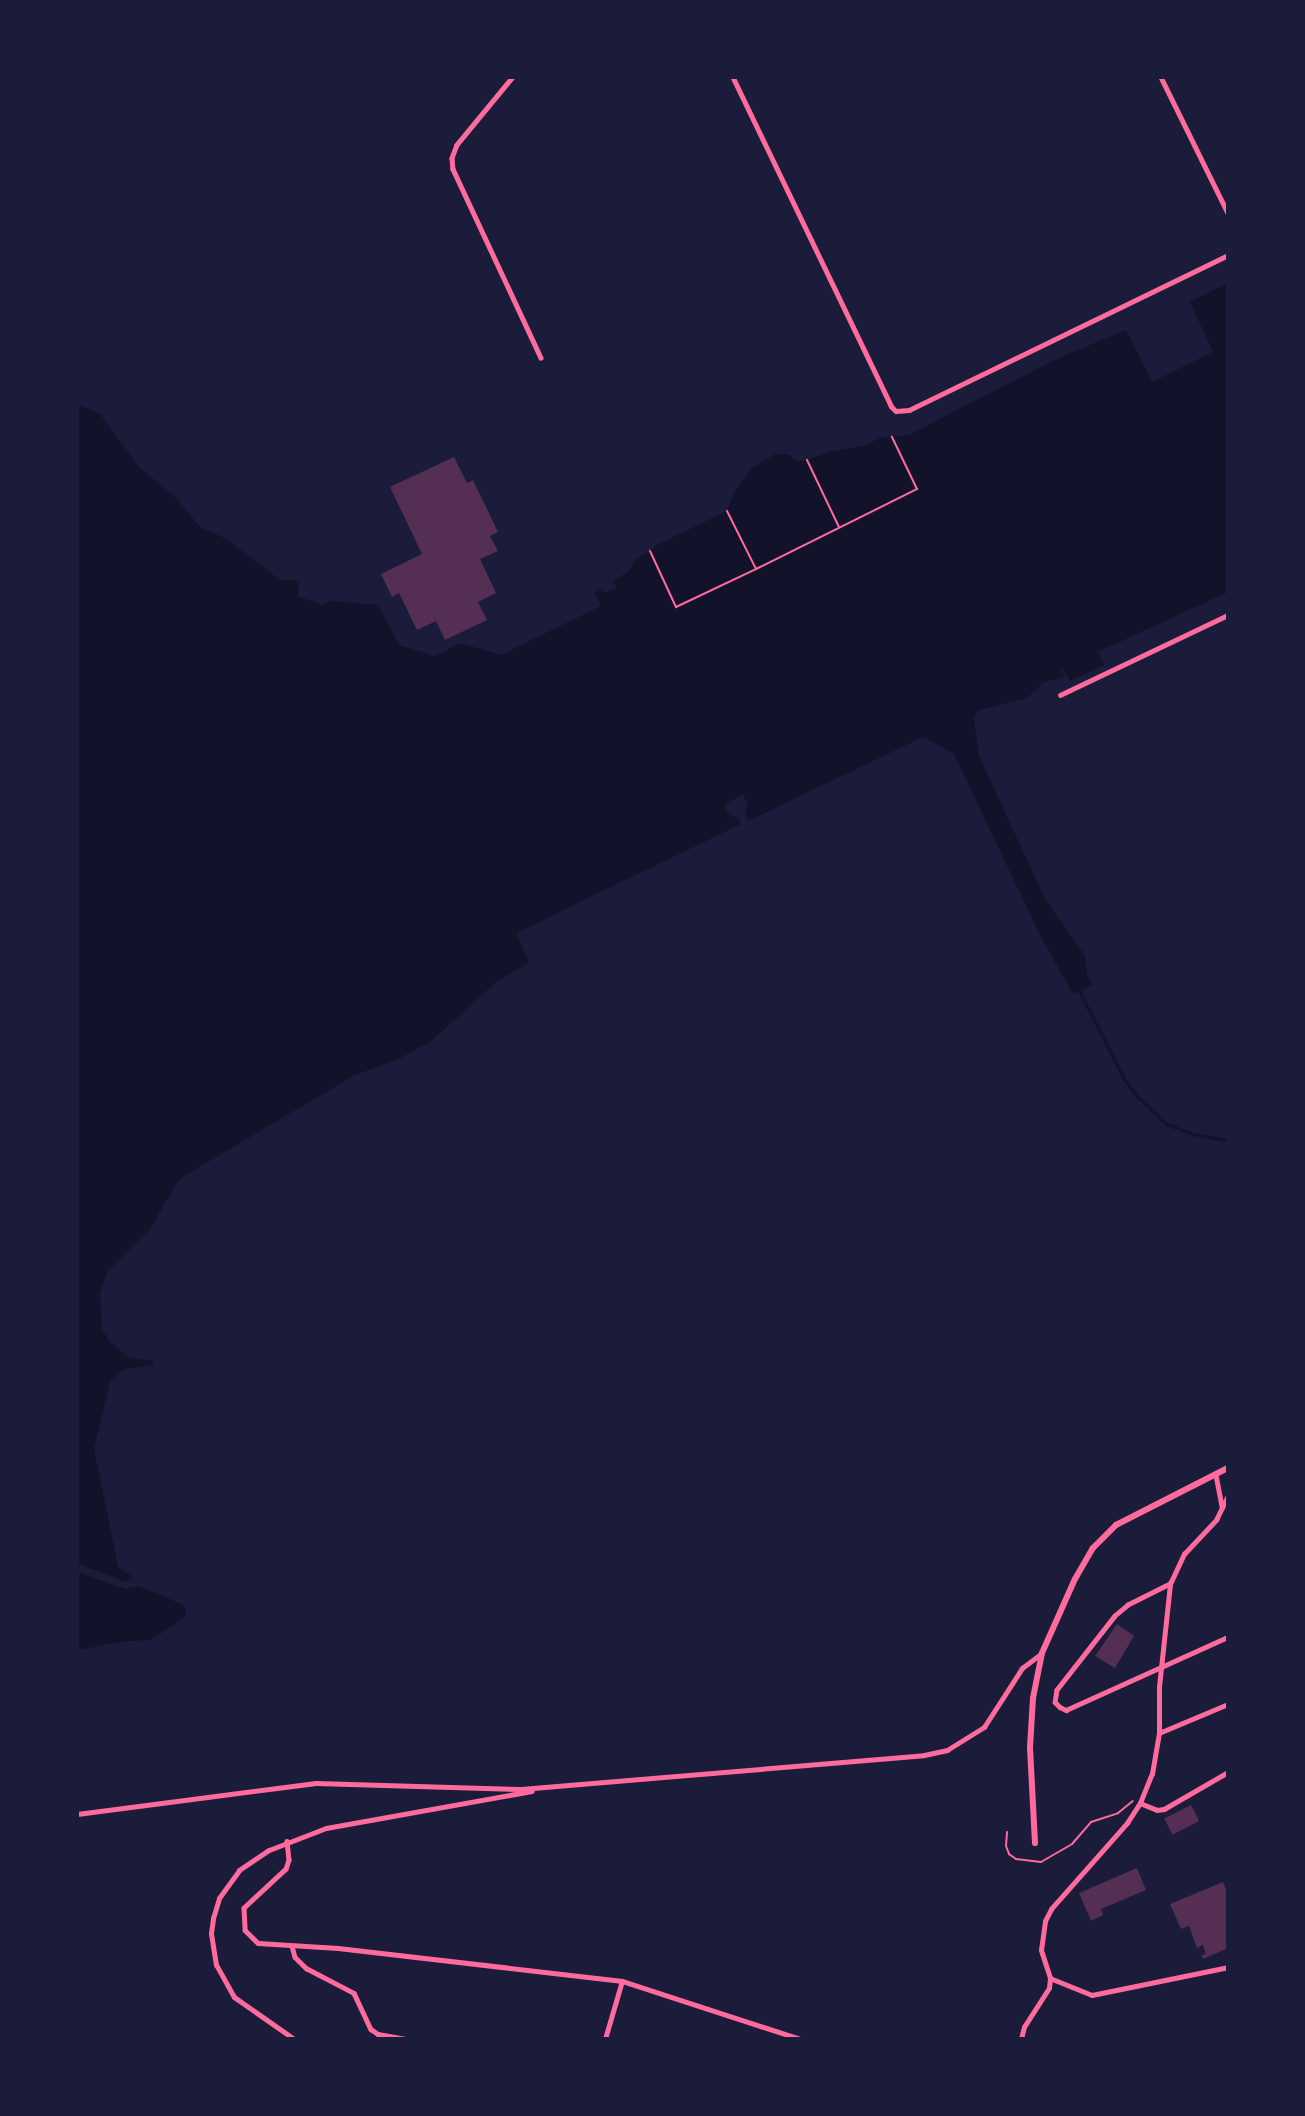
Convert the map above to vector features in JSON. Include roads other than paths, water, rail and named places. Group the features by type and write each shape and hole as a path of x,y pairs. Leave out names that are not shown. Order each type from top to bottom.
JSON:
{"main road":[{"path":"1035,1843 1031,1722 1042,1653 1074,1578 1104,1535 1116,1525 1228,1468"}],"street":[{"path":"513,77 457,145 452,158 453,169 541,358"},
{"path":"733,77 891,406 896,411 909,410 1228,255"},
{"path":"1161,77 1228,213"},
{"path":"1060,695 1228,615"},
{"path":"1216,1475 1222,1508"},
{"path":"1021,2039 1024,2027 1049,1988 1050,1978 1041,1950 1045,1921 1140,1803 1152,1774 1159,1733 1161,1667 1170,1584 1184,1553 1216,1520 1228,1495"},
{"path":"1170,1584 1128,1605 1115,1616 1057,1690 1055,1702 1066,1710 1228,1637"},
{"path":"294,2039 234,1997 216,1965 211,1933 219,1898 239,1870 287,1842 339,1825 556,1787 923,1755 947,1750 984,1727 1022,1668 1042,1653"},
{"path":"1159,1733 1228,1704"},
{"path":"1140,1803 1157,1810 1164,1809 1228,1772"},
{"path":"77,1814 316,1783 556,1787"},
{"path":"287,1842 289,1860 286,1869 244,1908 244,1930 258,1943 351,1949 622,1982 800,2039"},
{"path":"292,1946 295,1957 306,1968 354,1993 371,2029 384,2036 407,2039"},
{"path":"1050,1978 1092,1995 1228,1967"},
{"path":"605,2039 622,1982"}],"waterway":[{"path":"1078,988 1125,1080 1138,1097 1167,1124 1193,1134 1228,1140"}]}
